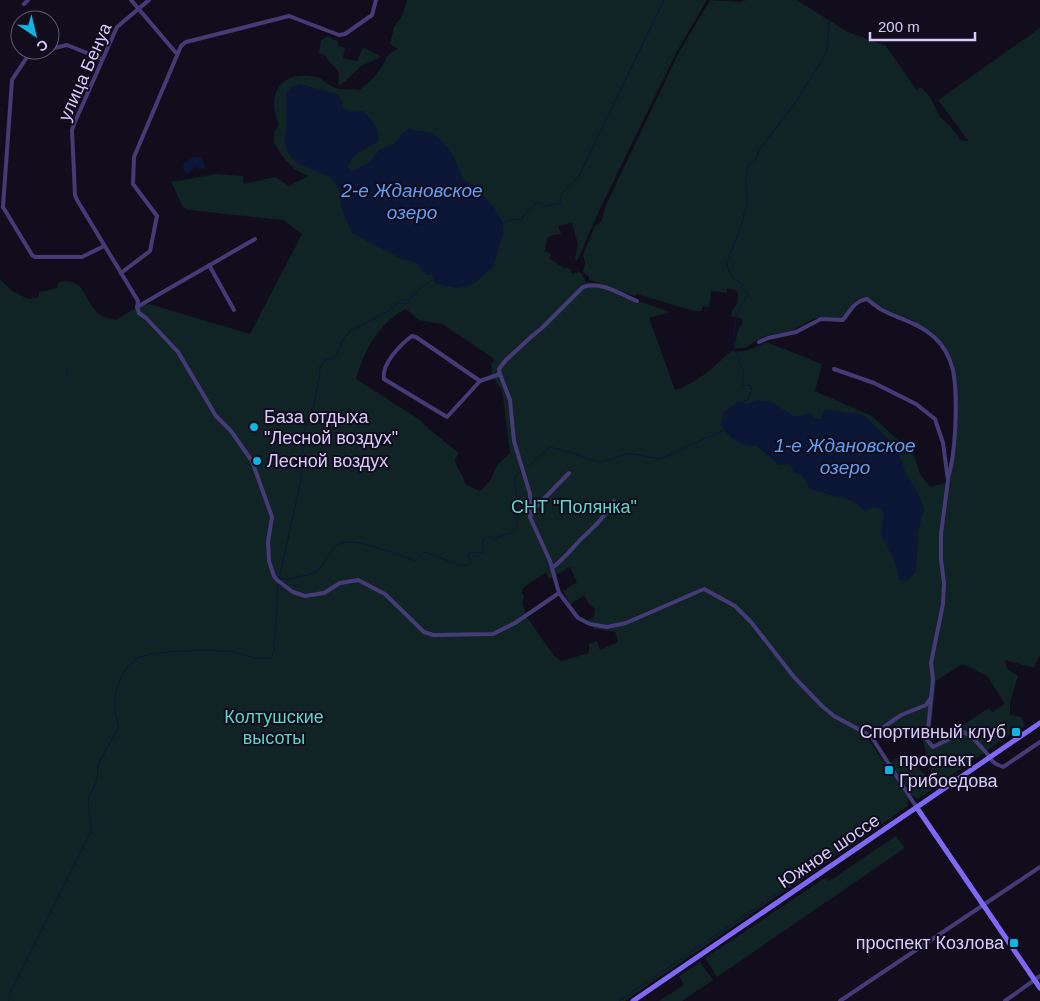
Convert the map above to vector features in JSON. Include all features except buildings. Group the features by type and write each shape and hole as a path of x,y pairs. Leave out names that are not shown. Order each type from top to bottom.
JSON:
{"street":[{"path":"131,0 177,54"},
{"name":"улица Бенуа","path":"137,307 138,301 77,200 72,130 117,26 149,0"},
{"path":"121,273 148,254 152,248 157,216 133,184 134,157 181,46 186,42 288,16 339,35 345,34 372,15 376,0"},
{"path":"60,47 67,45 102,59"},
{"path":"25,60 12,80 2,206 32,255 36,257 82,257 104,246"},
{"path":"255,239 137,307 140,313 178,352 216,416 231,431 252,461 272,516 268,542 269,561 274,576 288,589 305,596 324,593 340,583 358,580 385,594 424,632 434,635 493,634 515,623 560,593"},
{"path":"209,266 234,310"},
{"path":"637,302 602,287 591,285 583,287 542,328 506,360 499,369 510,400 514,441 530,494 530,517 552,568 560,593 578,618 590,624 607,627 626,623 704,590 734,606 751,622 794,677 822,706 834,716 871,736 917,808 1040,988"},
{"path":"759,342 768,338 796,332 821,319 843,320 852,307 858,302 867,299 885,311 924,329 940,344 948,357 953,372 955,419 954,448 941,534 941,559 944,583 943,604 931,663 933,679 927,740 933,747 964,732 974,739 996,764 1003,767 1040,742"},
{"path":"480,381 443,354 412,336 392,355 383,375 384,379 447,417 480,381 500,374"},
{"path":"834,369 897,393 916,404 935,419 945,452 948,480"},
{"path":"530,517 536,507 569,473"},
{"path":"552,568 563,560 600,522 614,501"},
{"path":"871,736 901,715 926,705 930,699"},
{"name":"Южное шоссе","path":"633,1001 1040,724"},
{"path":"840,1001 1040,867"},
{"path":"1005,1001 1040,976"},
{"path":"848,996 852,1001"}],"green space":[{"name":"Колтушские высоты","path":"407,0 707,0 676,53 600,209 577,261 575,259 578,244 572,223 558,226 561,234 547,238 545,251 550,253 549,258 565,269 565,267 572,270 573,274 581,273 586,282 595,283 632,299 670,312 649,318 675,390 698,379 731,351 745,351 767,342 822,364 815,391 872,416 899,441 902,440 913,453 920,474 930,487 945,483 948,486 955,447 954,371 942,344 914,323 914,321 889,312 865,298 860,298 854,302 847,315 841,319 815,318 792,331 765,336 745,348 734,348 742,322 742,319 729,316 732,314 732,310 738,301 736,290 727,289 727,293 711,291 709,307 703,306 701,311 694,311 636,294 636,296 589,280 589,277 583,272 585,263 583,254 595,226 601,222 605,207 678,54 710,0 740,2 746,0 797,0 846,31 886,46 917,91 920,87 922,88 930,97 940,117 950,126 959,139 969,142 938,100 1040,28 1040,656 1034,668 1005,660 1007,669 1018,676 1010,702 1010,715 1021,717 1025,726 1012,733 918,799 912,796 889,763 902,755 934,782 919,728 882,737 865,729 862,730 910,799 907,801 908,806 625,1001 0,1001 0,279 12,291 28,299 39,297 39,292 57,288 58,282 73,282 82,289 98,313 115,320 136,308 149,304 250,334 302,234 283,220 189,210 183,207 171,182 216,174 243,176 243,184 275,177 289,186 309,176 297,171 286,161 274,142 274,132 279,125 274,105 278,88 291,78 312,76 339,89 359,90 380,70 389,54 398,49 390,44 394,27 402,16","holes":["406,309 419,320 442,324 493,358 494,361 491,364 492,376 502,390 510,453 498,464 490,481 480,491 465,484 455,460 459,453 420,420 356,379 363,358 380,329","570,567 577,582 563,591 570,605 584,595 589,604 595,609 594,616 588,621 594,629 615,632 618,642 600,650 597,641 589,644 589,653 561,661 554,656 527,617 522,602 524,597 523,588 546,572 549,579","962,664 987,676 1005,704 992,712 989,708 934,744 930,738 936,681"]},
{"path":"328,36 338,42 338,46 345,48 343,58 357,61 363,47 381,57 361,66 342,84 338,85 339,74 336,68 326,56 319,53 321,40"},
{"path":"896,836 905,848 717,977 705,958 825,878 829,881"},
{"path":"700,962 713,980 682,1001 659,1001 684,985 679,976"}],"water":[{"name":"2-е Ждановское озеро","path":"300,84 337,94 343,104 342,108 354,112 363,111 375,125 378,133 378,142 360,152 349,162 348,167 352,171 370,162 380,149 393,145 409,129 436,136 455,159 463,179 479,190 494,208 503,223 503,235 493,267 474,284 458,288 436,284 432,275 427,275 414,263 404,260 351,231 341,206 340,191 335,183 329,177 297,163 287,150 284,141 287,123 286,93 292,87"},
{"path":"195,156 202,158 205,167 201,169 195,167 186,174 183,168 184,163"},
{"name":"1-е Ждановское озеро","path":"758,400 771,402 795,417 810,413 815,419 821,419 825,409 864,415 896,447 907,476 917,491 924,509 918,532 916,572 907,581 900,580 893,557 881,535 884,514 881,509 873,507 864,511 854,501 810,489 803,476 794,472 790,464 779,465 757,446 745,445 736,441 721,425 724,412 738,402 748,404"}],"waterway":[{"path":"502,223 514,219 522,220 523,216 538,202 545,206 560,203 561,194 578,178 664,0"},
{"path":"741,402 748,400 752,389 749,385 742,386 744,371 733,348 736,315 748,291 744,292 741,286 744,284 736,281 731,275 727,261 730,259 729,255 733,250 747,205 746,184 748,166 755,160 760,148 793,106 821,62 827,51 829,18"},
{"path":"279,579 301,480 305,428 314,404 320,373 319,368 325,360 335,358 344,338 350,331 387,312 398,303 406,304 418,290 434,279"},
{"path":"67,368 67,376"},
{"path":"526,468 550,447 600,463 628,453 660,459 724,430"},
{"path":"279,578 288,579 314,572 322,566 337,545 349,542 368,545 416,561 425,552 459,565 467,565 471,561 468,555 472,552 481,553 484,551 482,541 489,536 495,539 509,534 517,527 517,500 514,478 521,472"},
{"path":"9,1001 9,995 91,831 88,799 97,780 98,765 119,726 115,701 120,679 128,667 138,658 155,653 226,651 259,659 271,658 274,650 278,585"},
{"path":"619,1001 867,832"}],"place":[{"name":"База отдыха \"Лесной воздух\"","path":"254,427"},
{"name":"Лесной воздух","path":"257,461"},
{"name":"Спортивный клуб","path":"1016,732"},
{"name":"проспект Грибоедова","path":"889,770"},
{"name":"проспект Козлова","path":"1014,943"}],"park label":[{"name":"СНТ \"Полянка\"","path":"574,507"}]}
